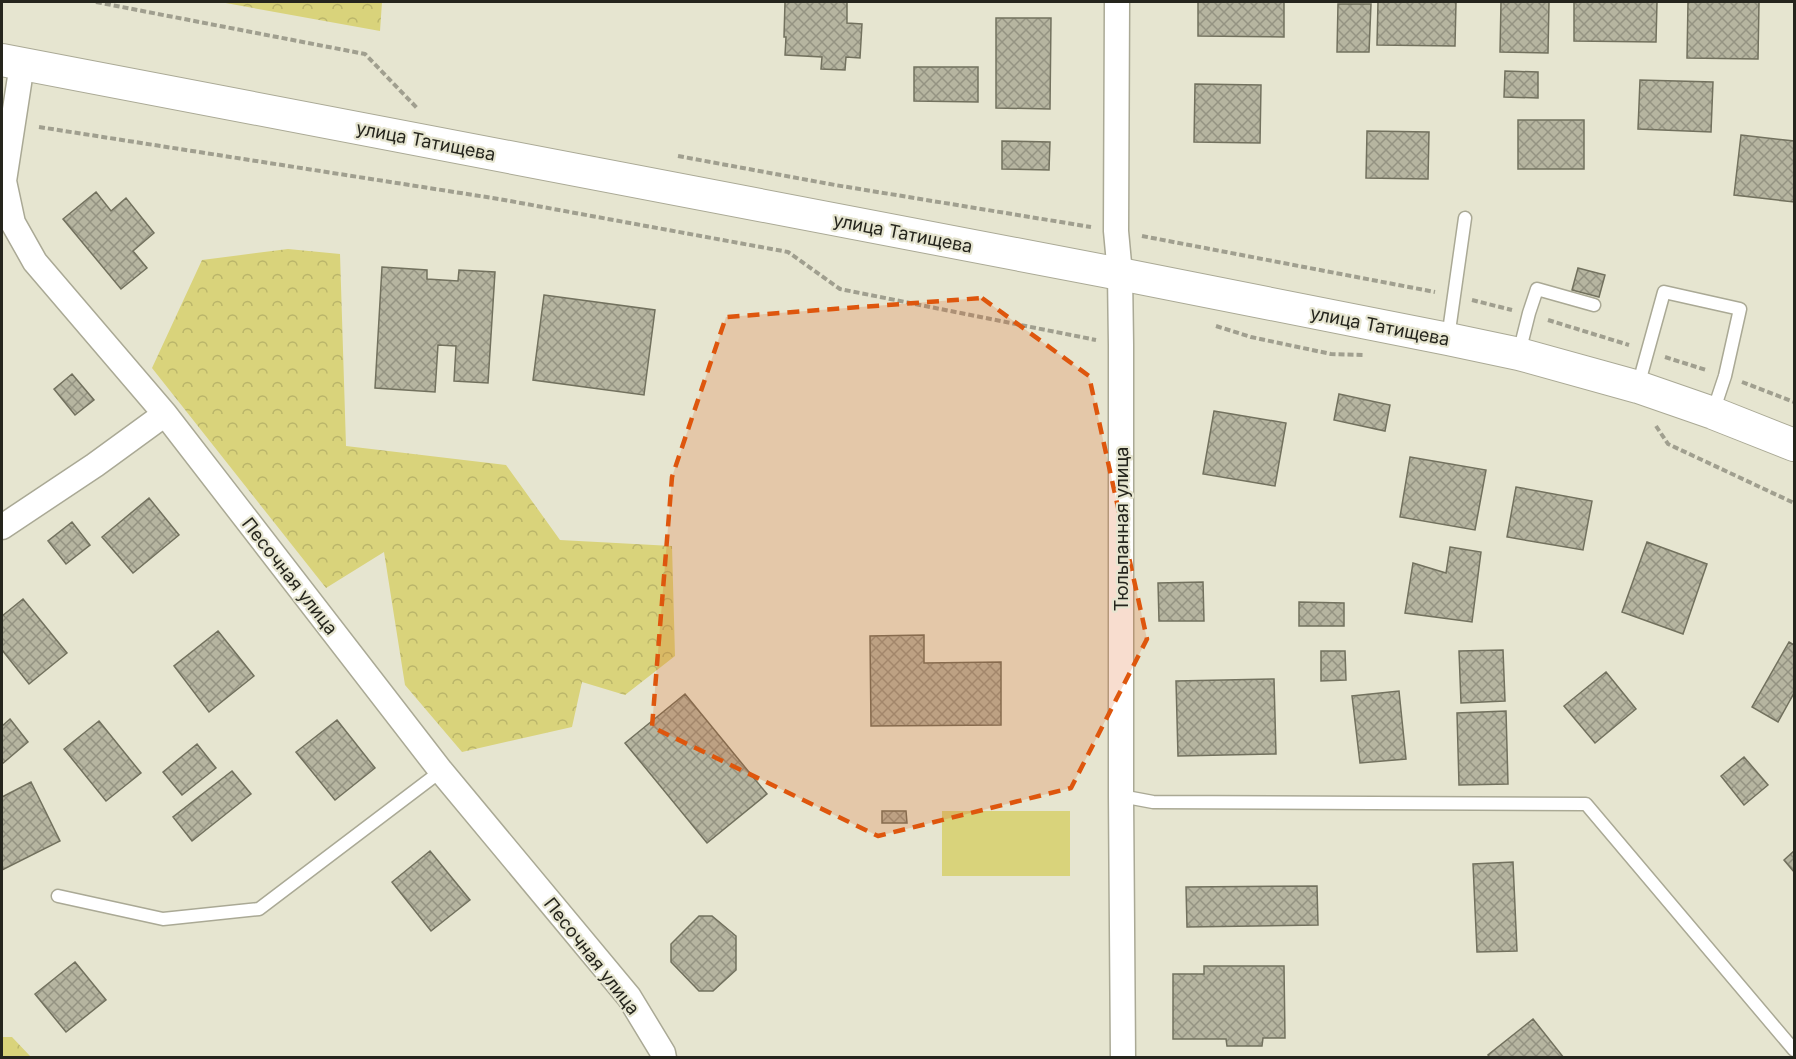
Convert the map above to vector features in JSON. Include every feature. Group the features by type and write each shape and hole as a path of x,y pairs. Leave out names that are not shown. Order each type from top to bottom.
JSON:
{"street":[{"name":"Тюльпанная улица","path":"1117,2 1116,231 1120,274 1121,345 1120,796 1123,1058"},
{"name":"Песочная улица","path":"12,62 12,123 4,181 13,222 35,262 165,414 441,771 629,998 664,1058"},
{"name":"улица Татищева","path":"12,62 1120,274 1519,354 1638,387 1794,445"},
{"path":"2,527 95,465 165,414"}],"lane":[{"path":"1448,339 1465,218"},
{"path":"1519,354 1528,314 1537,289 1594,305"},
{"path":"1638,387 1664,292 1740,309 1725,376 1713,413"},
{"path":"58,896 164,919 259,909 441,771"},
{"path":"1120,796 1153,802 1586,804 1794,1050"}],"path":[{"path":"96,2 365,54 416,108 427,110"},
{"path":"12,123 499,199 788,252 840,289 1121,345"},
{"path":"672,155 835,185 1116,231 1454,296 1528,314 1648,351 1794,402"},
{"path":"1207,323 1251,338 1331,354 1365,355"},
{"path":"1654,425 1668,444 1794,503"}],"highlighted area":[{"path":"982,298 1089,376 1147,639 1071,788 878,836 652,727 672,477 726,317"}],"green space":[{"path":"220,2 382,2 380,31"},
{"path":"288,249 340,254 346,446 506,465 560,540 672,546 675,656 625,695 582,682 572,727 462,752 405,685 384,552 326,588 152,368 202,260"},
{"path":"942,811 1070,811 1070,876 942,876"},
{"path":"2,1037 12,1037 31,1057 2,1057"}],"building":[{"path":"785,2 847,2 847,23 862,24 860,58 846,57 845,70 821,69 822,57 785,55"},
{"path":"1198,2 1284,2 1284,37 1198,36"},
{"path":"1378,2 1456,2 1455,46 1377,45"},
{"path":"1501,2 1549,2 1548,53 1500,52"},
{"path":"1574,2 1657,2 1656,42 1574,41"},
{"path":"1688,2 1759,2 1758,59 1687,58"},
{"path":"1338,4 1371,4 1369,52 1337,52"},
{"path":"996,18 1051,18 1050,109 996,108"},
{"path":"914,67 978,67 978,102 914,101"},
{"path":"1505,71 1538,72 1538,98 1504,97"},
{"path":"1640,80 1713,82 1711,132 1638,129"},
{"path":"1195,84 1261,85 1260,143 1194,142"},
{"path":"1518,120 1584,120 1584,169 1518,169"},
{"path":"1367,131 1429,132 1428,179 1366,178"},
{"path":"1741,135 1794,141 1794,202 1734,195"},
{"path":"1002,141 1050,142 1049,170 1002,169"},
{"path":"96,192 111,211 126,198 154,233 133,251 147,268 121,289 63,219"},
{"path":"382,267 427,270 427,279 458,281 459,270 495,272 488,383 454,381 456,346 438,345 435,392 375,388"},
{"path":"1578,268 1605,275 1599,297 1572,290"},
{"path":"544,295 655,310 644,395 533,380"},
{"path":"72,374 94,400 75,415 54,389"},
{"path":"1339,394 1390,405 1385,431 1334,420"},
{"path":"1214,411 1286,423 1275,486 1203,474"},
{"path":"1410,457 1486,470 1475,530 1400,517"},
{"path":"1516,487 1592,501 1583,550 1507,537"},
{"path":"149,498 179,535 133,573 102,537"},
{"path":"72,522 90,545 66,564 48,541"},
{"path":"1647,542 1707,564 1683,634 1622,612"},
{"path":"1450,547 1481,552 1472,622 1405,613 1413,563 1446,573"},
{"path":"1203,582 1204,621 1159,621 1158,583"},
{"path":"23,599 67,653 29,684 2,650 2,616"},
{"path":"1299,602 1344,603 1344,626 1299,626"},
{"path":"218,631 254,676 209,712 174,666"},
{"path":"924,635 924,663 1001,662 1001,725 871,726 870,636"},
{"path":"1789,642 1794,645 1794,693 1778,722 1752,707"},
{"path":"1503,650 1505,701 1461,703 1459,651"},
{"path":"1321,651 1345,651 1346,680 1321,681"},
{"path":"1606,672 1636,709 1595,743 1564,706"},
{"path":"1274,679 1276,754 1178,756 1176,681"},
{"path":"1399,691 1406,759 1360,763 1352,696"},
{"path":"685,694 767,794 707,843 625,743"},
{"path":"1506,711 1508,784 1459,785 1457,713"},
{"path":"10,719 28,742 2,764 2,726"},
{"path":"337,720 375,768 335,800 296,752"},
{"path":"99,721 141,773 106,801 64,749"},
{"path":"197,744 216,768 182,795 163,772"},
{"path":"1744,757 1768,785 1744,805 1721,776"},
{"path":"232,771 251,794 192,841 173,817"},
{"path":"31,782 60,841 2,870 2,797"},
{"path":"882,811 906,811 907,823 882,823"},
{"path":"430,851 470,900 431,931 392,882"},
{"path":"1794,851 1794,872 1784,860"},
{"path":"1513,862 1517,951 1477,952 1473,864"},
{"path":"1317,886 1318,925 1187,927 1186,887"},
{"path":"699,916 712,916 736,936 736,970 713,991 699,991 671,962 671,944"},
{"path":"75,962 106,1000 66,1032 35,994"},
{"path":"1204,966 1284,966 1285,1038 1263,1038 1262,1046 1227,1046 1226,1039 1173,1039 1173,974 1204,974"},
{"path":"1533,1019 1564,1058 1490,1058 1488,1055"}]}
